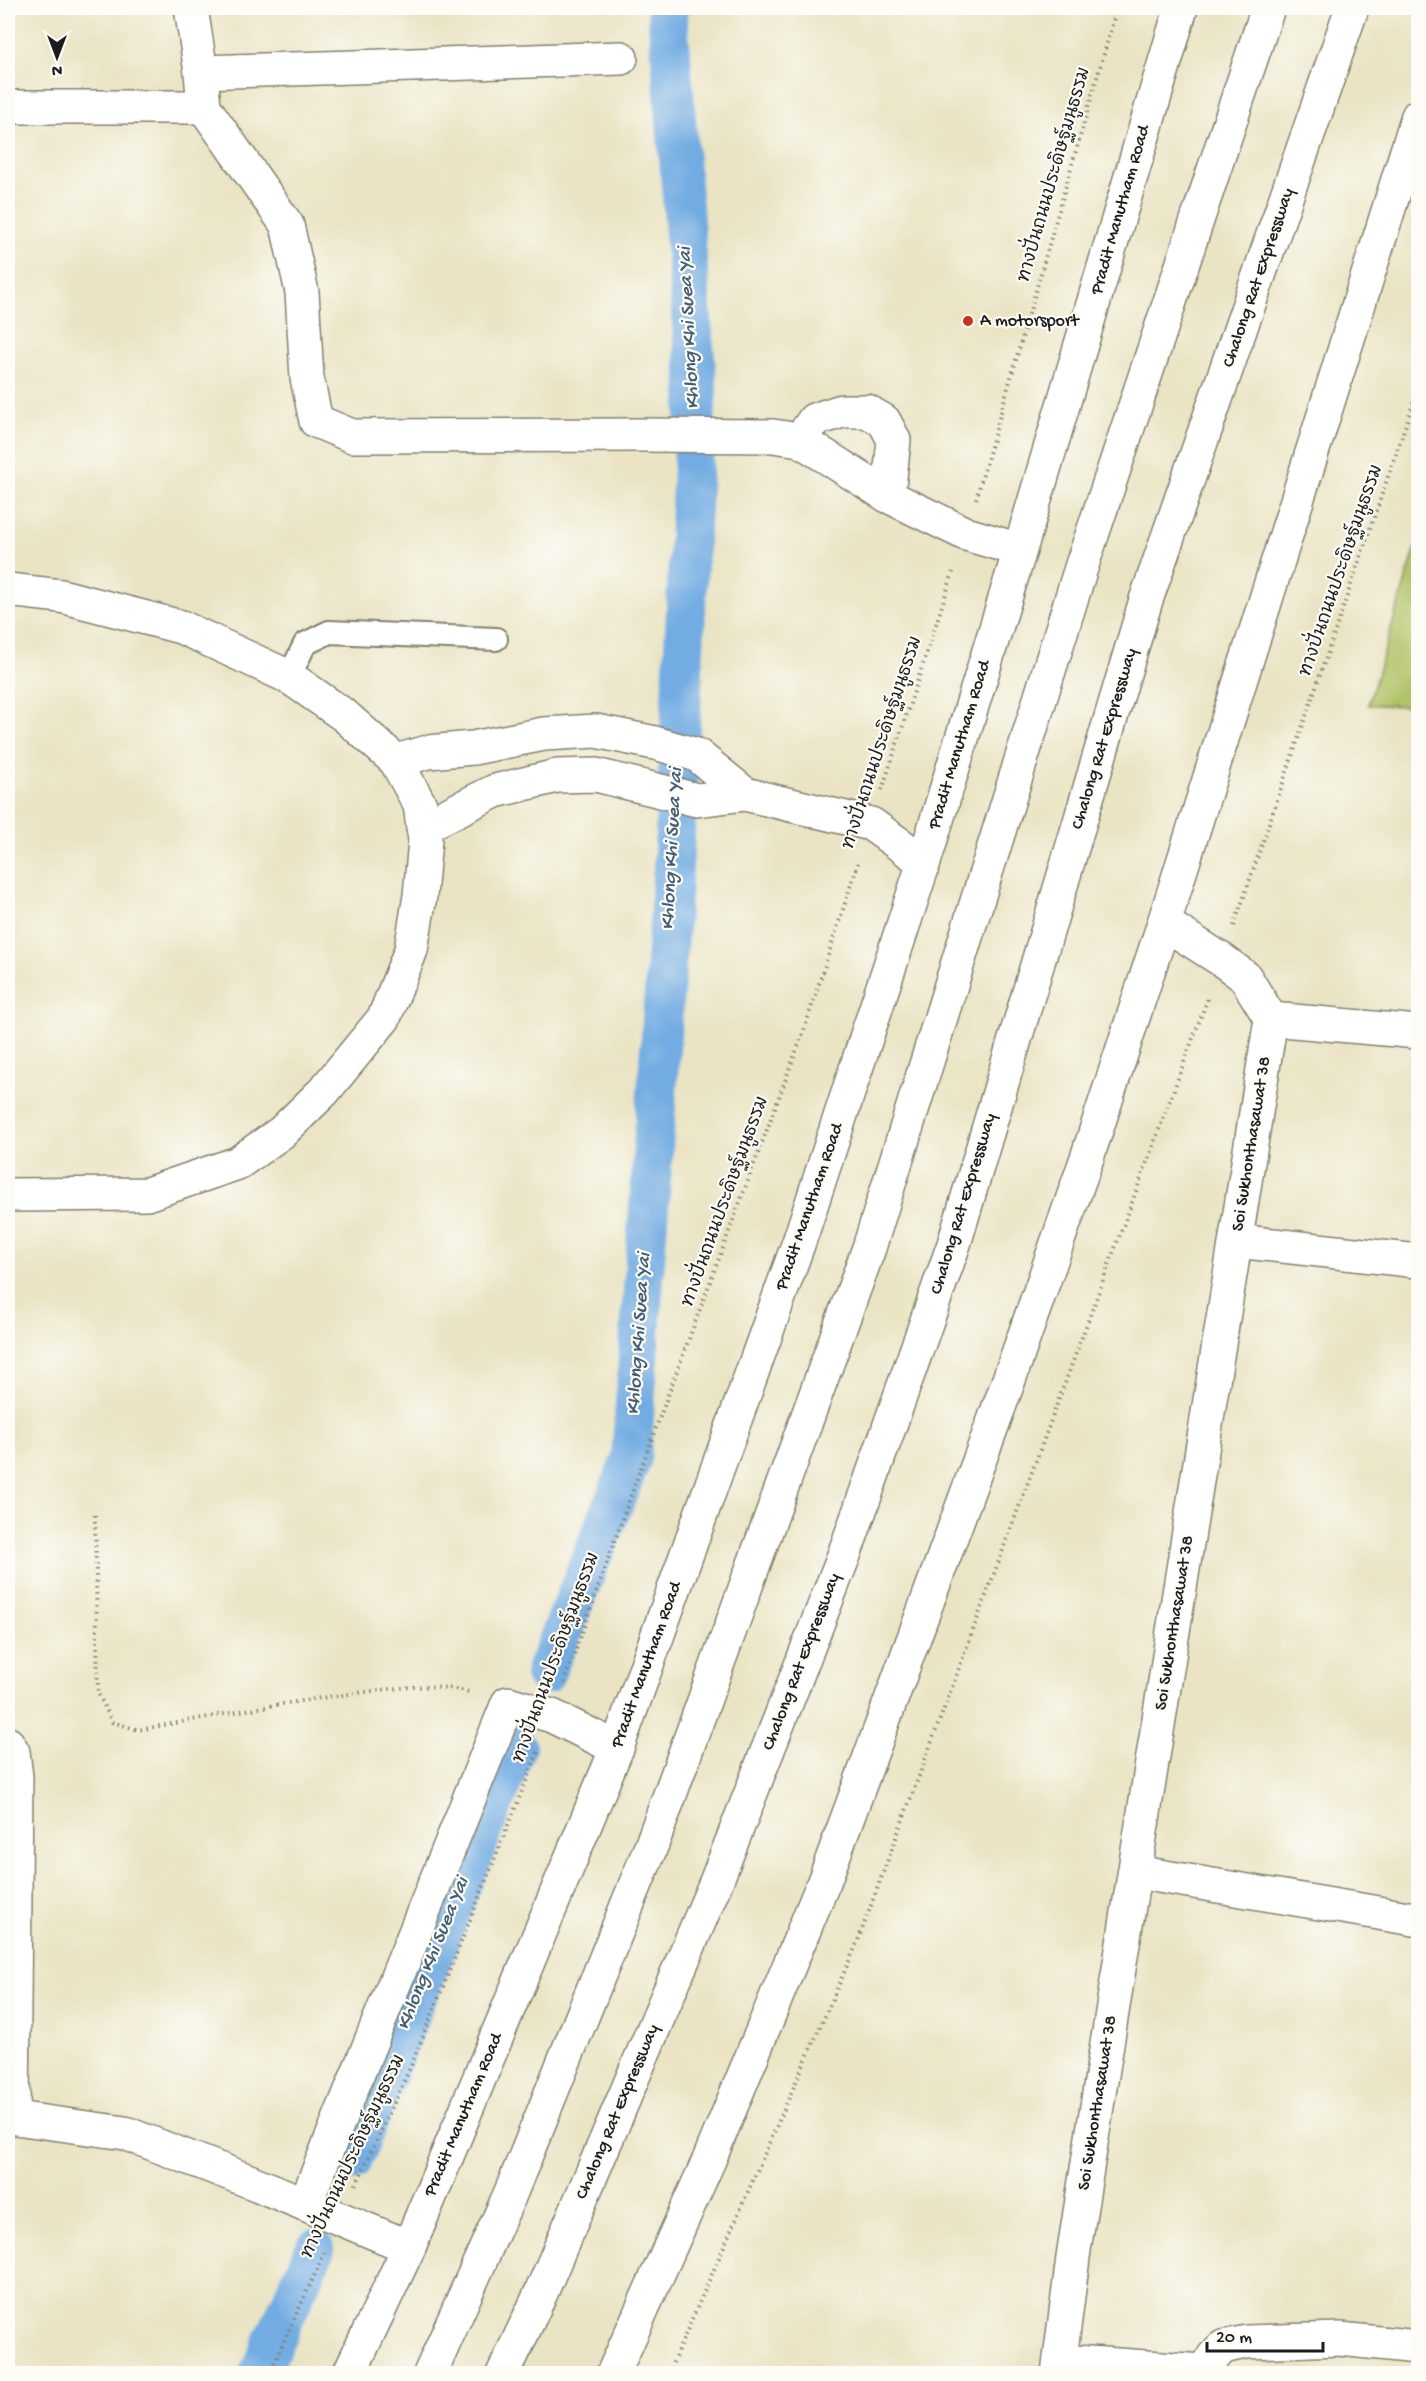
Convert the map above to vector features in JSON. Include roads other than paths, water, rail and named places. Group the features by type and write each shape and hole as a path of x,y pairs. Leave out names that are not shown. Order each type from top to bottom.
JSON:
{"main road":[{"path":"191,8 204,107 286,225 302,292 307,378 316,422 352,436 773,436 800,440 888,496 966,534 1020,550"},
{"name":"Pradit Manutham Road","path":"349,2373 409,2247 617,1748 800,1239 924,862 1020,550 1181,8"},
{"path":"430,2373 511,2192 652,1844 868,1248 1080,572 1268,8"},
{"name":"Chalong Rat Expressway","path":"503,2373 541,2293 711,1893 843,1558 954,1244 1146,600 1352,8"},
{"path":"201,72 621,58"},
{"path":"8,107 204,107"},
{"path":"613,2373 709,2160 825,1879 926,1609 1068,1213 1164,923 1419,116"},
{"path":"800,440 814,420 842,411 867,411 884,421 894,440 888,496"},
{"path":"8,590 61,596 181,627 289,677 345,716 396,761 420,806 425,840 420,896 411,950 384,1018 324,1091 282,1132 238,1163 147,1194 8,1196"},
{"path":"396,761 428,752 473,748 544,734 596,731 655,743 697,755 745,794"},
{"path":"423,827 495,791 556,776 596,775 697,800 745,794 871,824 924,862"},
{"path":"1164,923 1245,977 1271,1019 1419,1032"},
{"name":"Soi Sukhonthasawat 38","path":"1059,2367 1074,2250 1271,1019"},
{"path":"1236,1241 1419,1261"},
{"path":"305,2204 508,1703 552,1716 617,1748"},
{"path":"8,1744 13,1752 16,1777 10,2117 125,2133 409,2247"},
{"path":"1135,1872 1414,1919"},
{"path":"1059,2367 1204,2372 1223,2347 1246,2342 1340,2339 1419,2347"}],"lane":[{"path":"289,677 305,644 329,632 496,639"}],"waterway":[{"name":"Khlong Khi Suea Yai","path":"545,1674 631,1460 674,852 697,384 667,8"},
{"name":"Khlong Khi Suea Yai","path":"352,2161 516,1747"},
{"name":"Khlong Khi Suea Yai","path":"259,2374 315,2249"}],"place":[{"name":"A motorsport","path":"968,321"}]}
